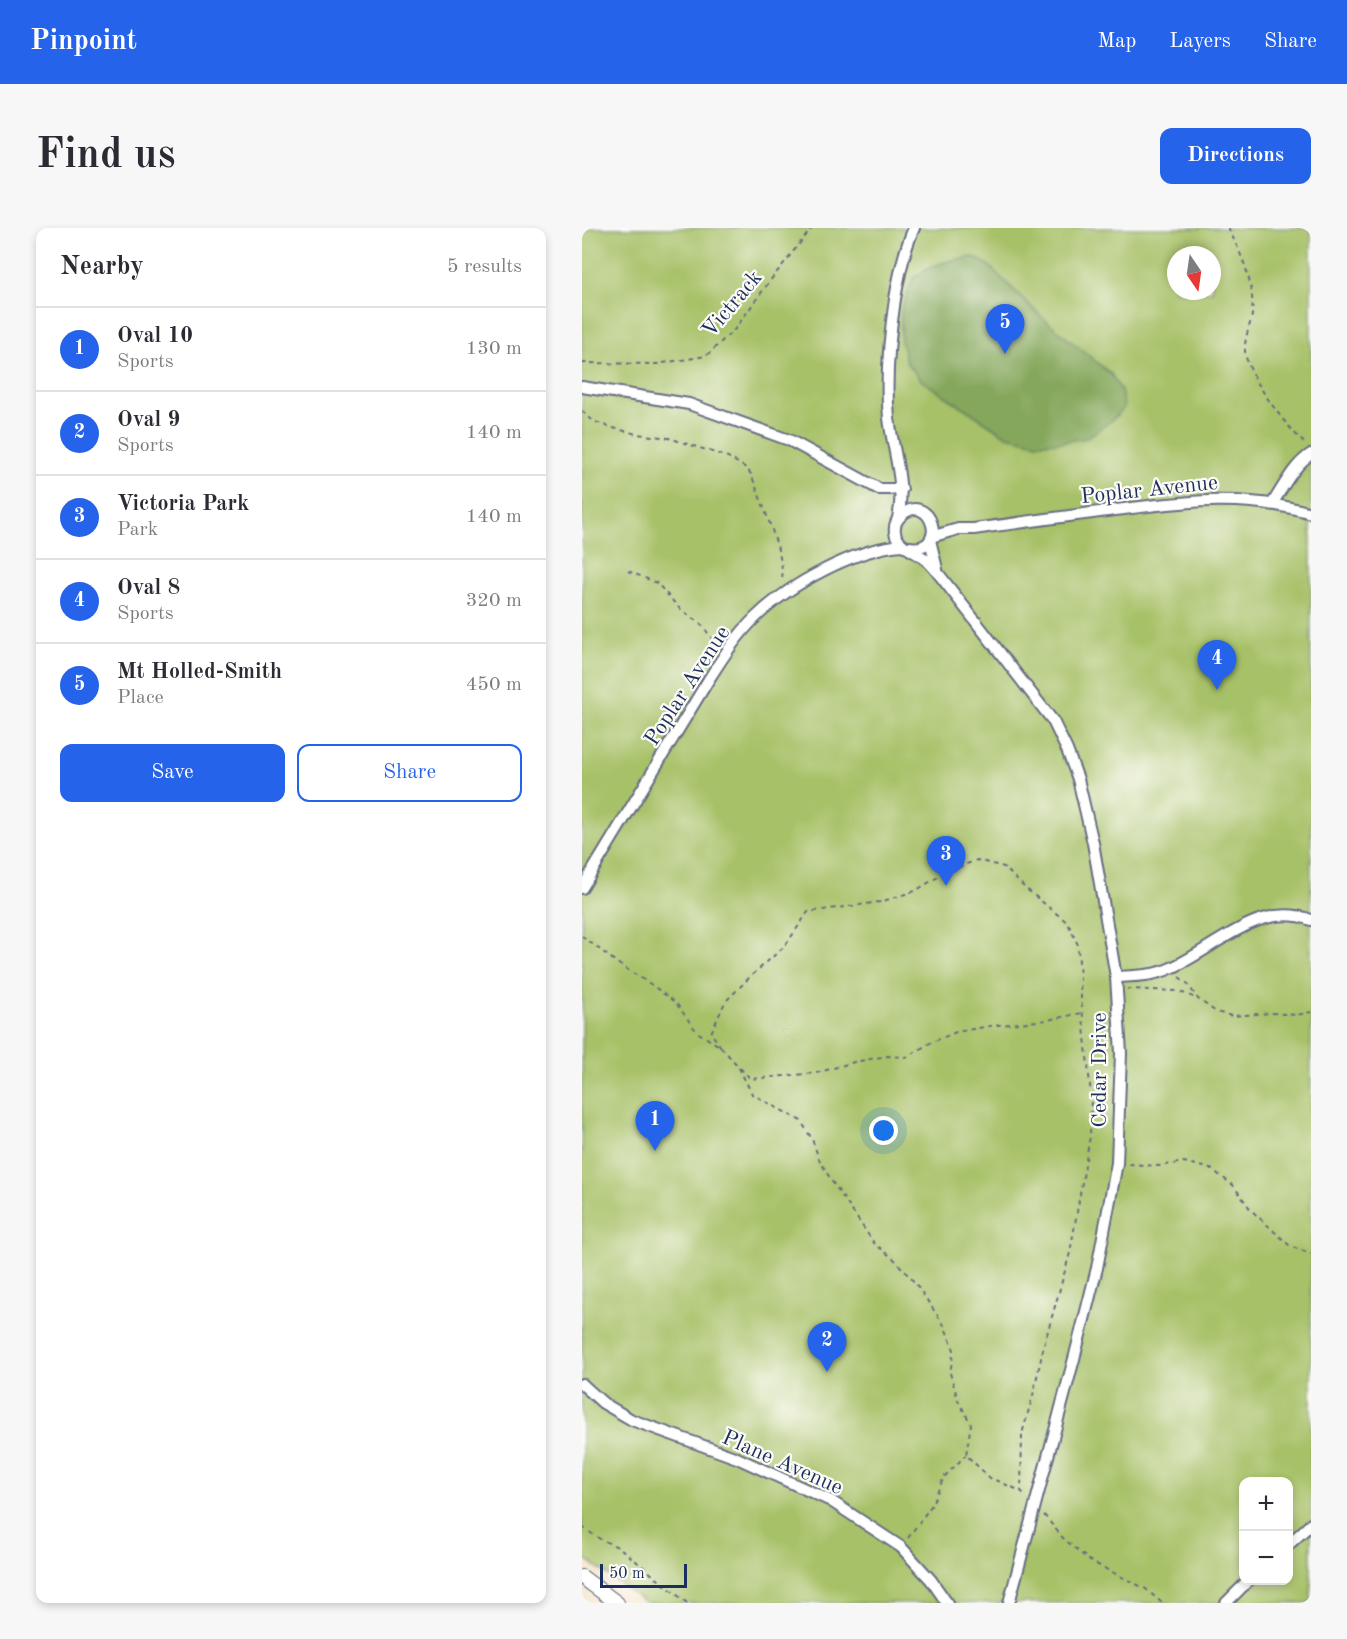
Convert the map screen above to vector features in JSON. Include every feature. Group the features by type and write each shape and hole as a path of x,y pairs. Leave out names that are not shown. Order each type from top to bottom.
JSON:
{"main road":[{"path":"582,1577 617,1603"}],"street":[{"path":"897,520 908,510 921,511 931,520 933,531 931,539 920,547 906,546 897,537 895,527 902,489 889,419 887,371 890,333 899,277 914,228"},
{"path":"582,387 689,404 789,440 879,489 902,489"},
{"path":"1272,504 1309,450"},
{"path":"902,489 915,510"},
{"name":"Poplar Avenue","path":"931,520 958,529 974,529 1175,503 1230,500 1272,504 1311,513"},
{"name":"Poplar Avenue","path":"870,551 884,540 897,520"},
{"name":"Poplar Avenue","path":"931,539 958,529"},
{"name":"Cedar Drive","path":"931,539 938,573"},
{"name":"Poplar Avenue","path":"582,888 724,656 747,626 777,598 820,572 870,551 885,547 906,546"},
{"name":"Cedar Drive","path":"906,546 927,560 938,573 1053,721 1078,779 1093,843 1117,983 1121,1053 1117,1163 1097,1268 1009,1603"},
{"path":"1117,983 1154,975 1169,969 1252,922 1279,916 1300,916 1311,920"},
{"name":"Plane Avenue","path":"582,1384 603,1403 632,1420 737,1458 831,1501 901,1547 932,1580 948,1603"},
{"path":"1293,1540 1311,1524"},
{"path":"1226,1603 1245,1585"}],"path":[{"name":"Victrack","path":"582,363 657,364 706,356 735,329 812,228"},
{"path":"1228,228 1251,281 1252,313 1245,352 1248,361 1255,380 1280,416 1309,450"},
{"path":"582,411 593,420 609,427 637,434 669,438 728,457 746,468 751,474 780,556 782,577 777,598"},
{"path":"628,571 657,583 678,607 702,625 724,656"},
{"path":"1021,1491 1022,1434 1070,1253 1090,1136 1091,1095 1082,1013 1078,945 1068,923 1024,887 1004,867 977,860 946,872 915,891 880,902 807,912 785,946 725,1002 711,1033 720,1047 751,1079 816,1073 854,1062 887,1056 907,1057 930,1043 956,1032 1082,1013"},
{"path":"582,936 676,1003 697,1032 720,1047"},
{"path":"1169,969 1187,983 1198,999"},
{"path":"1117,983 1178,991 1198,999 1216,1012 1232,1016 1272,1013 1298,1015 1311,1012"},
{"path":"738,1066 752,1094 801,1121 831,1180 874,1243 894,1259 916,1284 944,1325 954,1350 950,1373 958,1400 971,1424 966,1455 944,1477 931,1506 901,1547"},
{"path":"1117,1163 1159,1166 1184,1162 1211,1169 1233,1185 1251,1210 1290,1246 1311,1254"},
{"path":"966,1455 990,1478 1021,1491 1063,1538 1090,1561 1146,1589 1162,1603"},
{"path":"582,1527 620,1548 687,1603"}],"green space":[{"path":"582,228 1311,228 1311,1603 646,1603 582,1556"},
{"path":"974,257 987,264 1043,318 1111,374 1121,391 1124,408 1111,421 1086,438 1061,442 1038,443 1007,436 922,381 907,364 901,342 901,311 914,277 933,266"}],"place":[{"name":"Mt Holled-Smith","path":"1005,354"},
{"name":"Oval 8","path":"1217,690"},
{"name":"Victoria Park","path":"946,886"},
{"name":"Oval 10","path":"655,1151"},
{"name":"Oval 9","path":"827,1372"}]}
